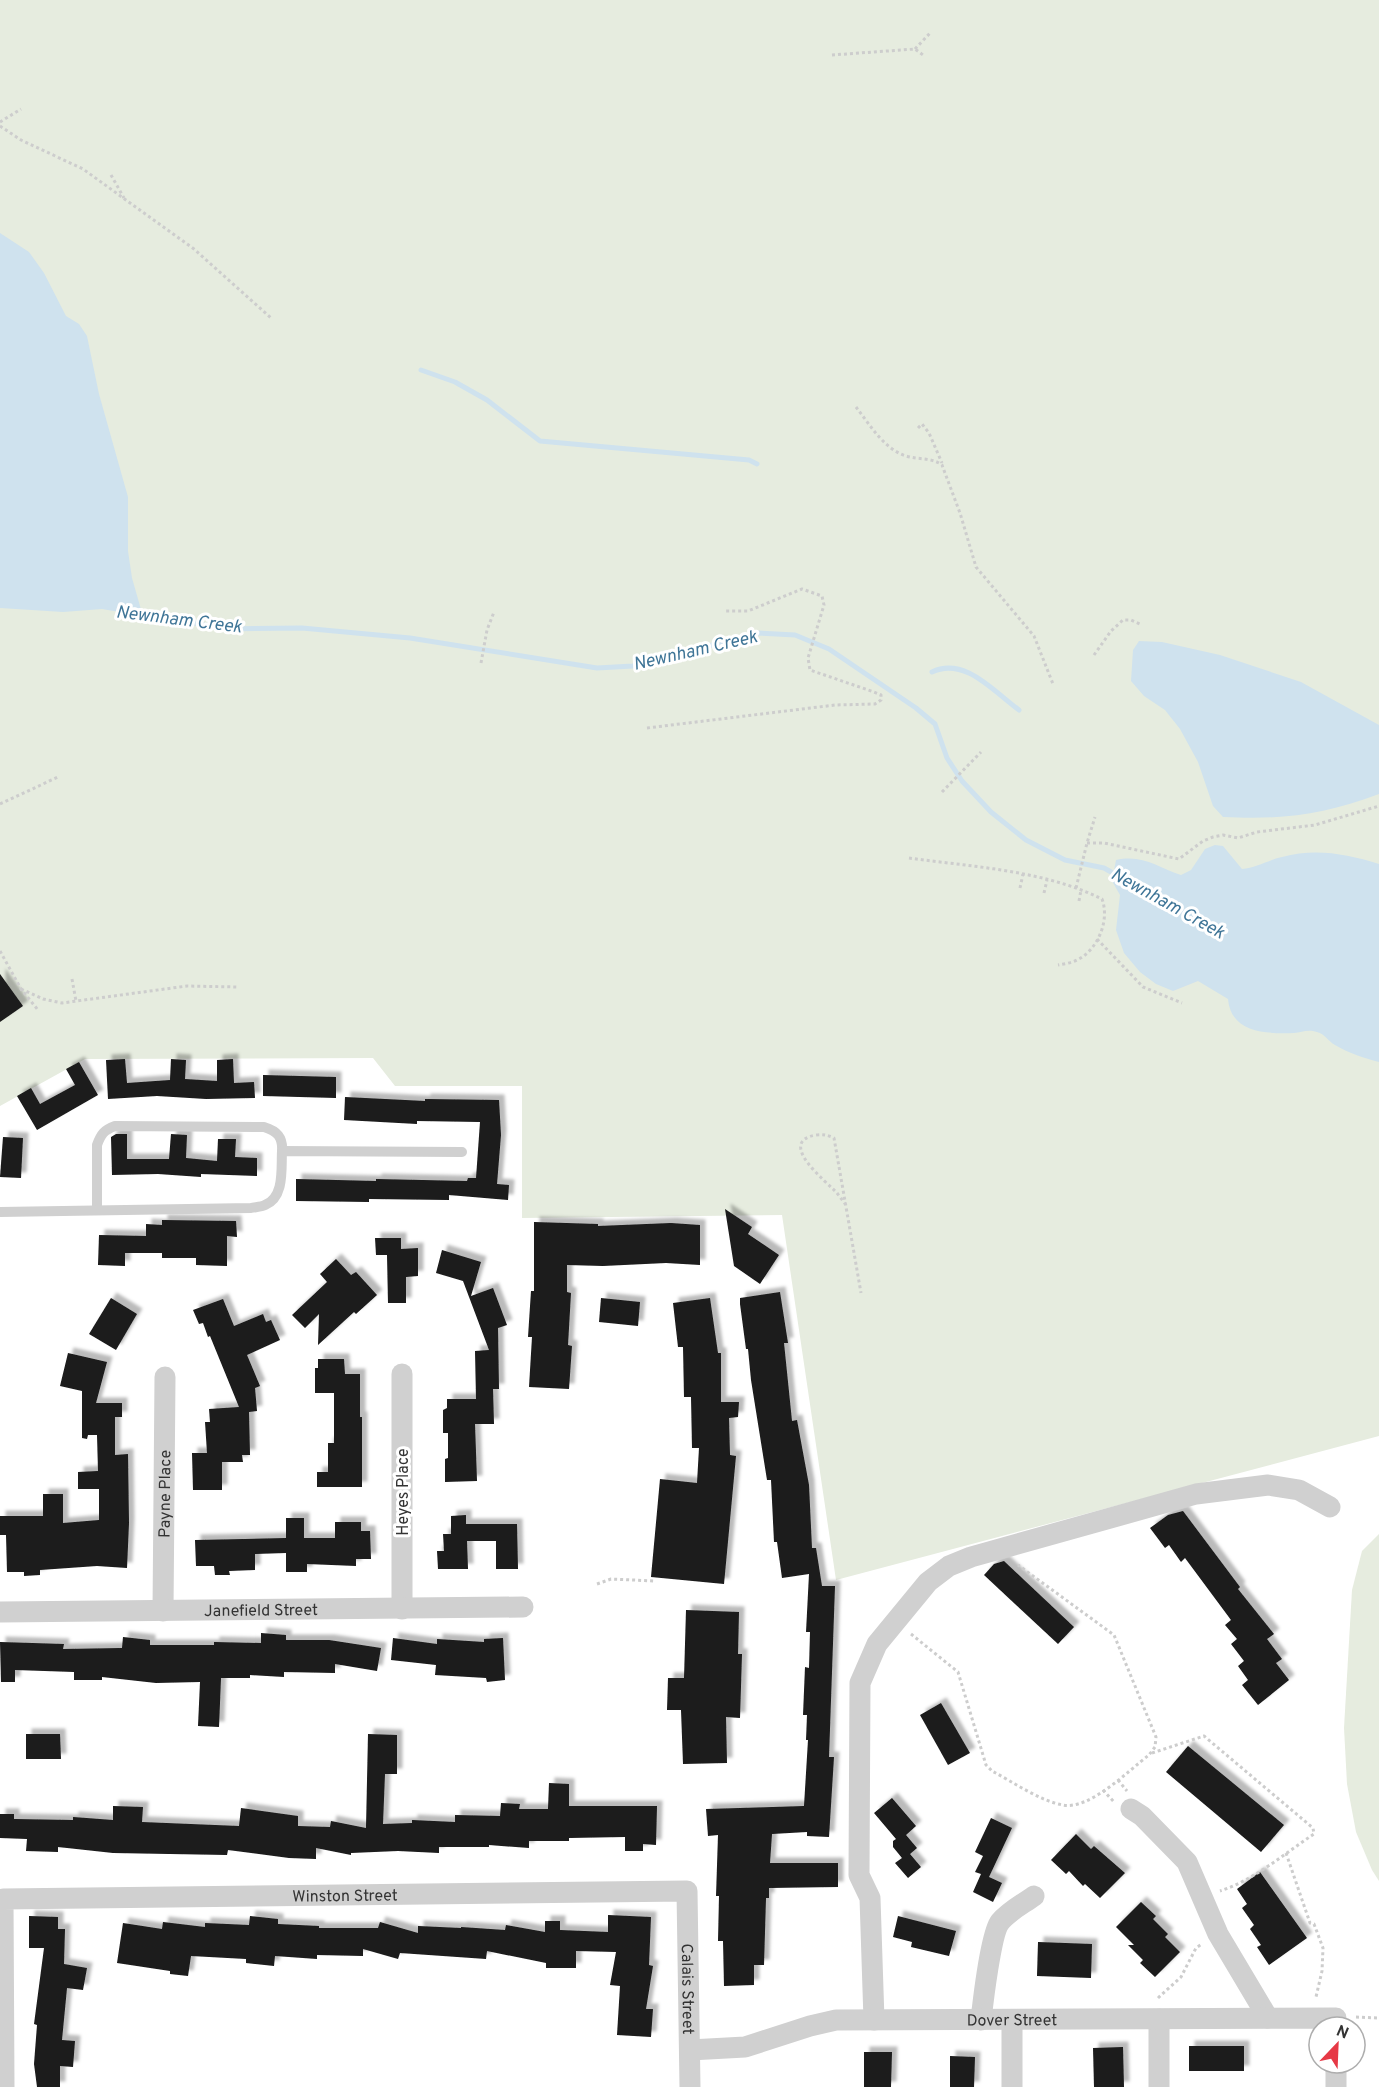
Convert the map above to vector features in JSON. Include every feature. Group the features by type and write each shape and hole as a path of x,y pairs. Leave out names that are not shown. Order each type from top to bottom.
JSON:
{"street":[{"name":"Heyes Place","path":"402,1374 402,1609"},
{"name":"Payne Place","path":"163,1611 165,1377"},
{"path":"874,2020 870,1899 859,1875 860,1683 877,1644 928,1582 949,1566 971,1557 1196,1494 1268,1485 1299,1490 1330,1507"},
{"name":"Janefield Street","path":"0,1612 523,1607"},
{"path":"1131,1809 1142,1816 1187,1862 1218,1935 1268,2018"},
{"name":"Winston Street","path":"4,2087 3,1899 687,1891"},
{"name":"Calais Street","path":"687,1891 690,2087"},
{"path":"981,2020 986,1981 998,1924 1005,1916 1034,1896"},
{"path":"1157,2010 1159,2087"},
{"name":"Dover Street","path":"690,2050 745,2048 810,2026 836,2020 1012,2020 1157,2010 1307,2020"},
{"path":"1012,2020 1012,2087"}],"lane":[{"path":"0,1212 251,1208 266,1205 274,1199 280,1188 282,1143 274,1130 264,1126 115,1126 105,1130 97,1145 97,1210"},
{"path":"282,1151 462,1152"}],"path":[{"path":"915,49 931,32"},
{"path":"832,55 915,49 923,55"},
{"path":"0,122 21,109"},
{"path":"0,126 21,140 83,169 194,249 271,318"},
{"path":"111,176 125,200"},
{"path":"856,407 876,434 895,452 908,457 936,460 942,465"},
{"path":"918,428 922,424 929,433 960,513 976,567 1034,636 1053,684"},
{"path":"647,728 835,705 875,704 880,700 881,695 874,692 810,670 809,654 824,605 822,596 801,589 748,610 724,611"},
{"path":"481,662 487,630 494,612"},
{"path":"1094,656 1111,631 1123,620 1131,620 1140,624"},
{"path":"942,792 981,752"},
{"path":"0,804 58,777"},
{"path":"1087,843 1104,843 1179,859 1203,841 1214,837 1238,838 1257,832 1315,825 1379,806"},
{"path":"1076,887 1095,817"},
{"path":"909,858 1023,874 1076,887 1102,899 1105,908 1103,925 1097,939 1087,953 1075,961 1058,965"},
{"path":"1020,888 1023,874"},
{"path":"1044,893 1047,880"},
{"path":"1079,901 1081,890"},
{"path":"1097,939 1143,987 1182,1003"},
{"path":"0,951 21,989 38,1010"},
{"path":"72,979 76,1001"},
{"path":"21,989 43,999 62,1003 187,986 237,987"},
{"path":"846,1205 838,1194 810,1169 803,1154 802,1145 805,1139 814,1135 828,1134 834,1138 846,1205 861,1293"},
{"path":"895,1621 958,1672 986,1765 992,1771 1051,1802 1065,1806 1089,1801 1150,1753 1155,1747 1156,1737 1114,1635 1006,1556 1001,1548"},
{"path":"597,1584 610,1579 654,1581"},
{"path":"1150,1753 1204,1736 1313,1828 1314,1834 1286,1853 1237,1885 1216,1892"},
{"path":"1286,1853 1310,1923 1314,1924 1323,1948 1322,1971 1315,2000"},
{"path":"1157,2010 1181,1977 1196,1948 1218,1935"}],"shaded area":[{"path":"0,0 1379,0 1379,1436 836,1580 782,1215 522,1218 522,1086 395,1086 373,1058 85,1059 0,1106"},
{"path":"1379,1534 1379,1881 1356,1832 1347,1784 1344,1728 1352,1590 1362,1551"}],"water":[{"path":"0,233 29,252 44,273 66,316 79,324 87,336 99,394 128,497 128,551 132,578 142,613 131,614 102,609 63,612 0,608"},
{"path":"1139,641 1162,642 1220,655 1301,682 1379,725 1379,794 1339,807 1284,817 1223,817 1213,806 1198,762 1180,729 1165,710 1144,696 1131,681 1133,650"},
{"path":"1215,845 1223,846 1242,869 1282,857 1307,853 1343,855 1379,864 1379,1062 1345,1050 1314,1031 1272,1033 1252,1029 1236,1019 1228,999 1198,981 1173,991 1156,984 1140,972 1124,953 1116,930 1120,895 1112,881 1116,860 1142,860 1181,875 1191,870 1205,849"}],"building":[{"path":"0,974 23,1006 0,1022"},
{"path":"125,1059 127,1083 170,1080 171,1059 186,1060 185,1079 217,1081 217,1060 233,1059 234,1083 254,1082 255,1098 206,1099 157,1096 108,1099 106,1060"},
{"path":"79,1062 98,1095 37,1130 17,1096 31,1088 40,1104 75,1085 66,1069"},
{"path":"263,1075 336,1077 336,1098 263,1096"},
{"path":"345,1097 425,1101 425,1099 499,1100 501,1135 497,1184 509,1185 508,1200 449,1195 449,1200 296,1201 296,1179 467,1181 468,1178 476,1178 480,1122 417,1121 417,1124 344,1120"},
{"path":"116,1134 127,1134 127,1159 169,1159 171,1134 187,1135 186,1158 217,1161 218,1139 236,1139 235,1157 257,1158 257,1176 112,1175 111,1137"},
{"path":"3,1137 23,1138 21,1178 0,1177"},
{"path":"725,1209 752,1227 748,1234 779,1255 760,1284 734,1266"},
{"path":"162,1220 236,1221 237,1237 227,1236 227,1266 196,1265 196,1258 162,1258 162,1253 125,1253 125,1266 98,1265 99,1235 146,1236 146,1224 162,1225"},
{"path":"534,1222 598,1224 598,1226 671,1223 700,1225 700,1265 666,1263 567,1265 567,1292 571,1293 568,1345 572,1346 569,1389 529,1387 532,1337 528,1337 531,1291 534,1291"},
{"path":"375,1238 401,1238 401,1249 418,1248 418,1276 406,1277 406,1303 388,1303 387,1255 376,1255"},
{"path":"442,1250 481,1262 471,1296 493,1288 507,1325 498,1328 499,1389 493,1389 494,1424 475,1424 477,1481 445,1482 448,1433 443,1433 443,1410 447,1408 447,1399 476,1399 475,1351 489,1350 463,1281 436,1273"},
{"path":"336,1259 351,1275 356,1272 377,1295 356,1314 354,1312 318,1345 319,1314 305,1328 292,1315 327,1282 320,1274"},
{"path":"780,1292 788,1343 784,1343 792,1421 797,1420 809,1485 812,1548 816,1548 822,1586 835,1586 829,1757 834,1757 829,1837 807,1836 807,1832 772,1834 770,1863 838,1863 838,1887 769,1888 769,1898 766,1898 764,1965 754,1965 754,1985 724,1986 723,1941 718,1941 719,1896 716,1896 718,1835 708,1836 706,1809 804,1806 808,1740 806,1740 807,1715 803,1715 805,1667 809,1668 810,1632 806,1632 809,1574 782,1578 777,1542 774,1542 771,1480 767,1480 740,1304 740,1298"},
{"path":"111,1298 137,1314 116,1350 89,1334"},
{"path":"601,1298 640,1302 638,1326 599,1322"},
{"path":"710,1298 718,1353 721,1353 721,1402 739,1402 738,1417 729,1418 730,1455 736,1456 724,1584 651,1577 660,1479 697,1483 699,1448 692,1448 691,1397 684,1397 683,1347 678,1347 673,1303"},
{"path":"223,1299 234,1326 263,1314 266,1322 271,1320 280,1340 247,1355 260,1386 255,1388 257,1411 249,1412 250,1455 242,1455 243,1462 222,1462 222,1490 193,1490 192,1453 207,1453 205,1422 210,1422 209,1409 239,1407 210,1336 208,1337 203,1323 199,1324 193,1310"},
{"path":"68,1353 107,1362 96,1403 122,1403 122,1417 115,1417 115,1455 128,1454 127,1568 97,1566 40,1570 40,1575 24,1576 24,1572 7,1572 6,1535 0,1535 0,1516 43,1516 43,1494 63,1494 63,1523 99,1520 99,1489 78,1489 78,1472 98,1471 97,1435 88,1435 87,1439 82,1438 82,1391 60,1386"},
{"path":"318,1359 344,1359 345,1374 360,1374 362,1487 317,1487 317,1472 328,1472 328,1443 334,1443 334,1393 315,1393 315,1368 318,1368"},
{"path":"1183,1511 1240,1587 1238,1589 1274,1634 1267,1639 1282,1659 1276,1663 1289,1680 1258,1705 1242,1685 1248,1680 1238,1666 1244,1661 1231,1644 1237,1639 1225,1625 1231,1620 1185,1558 1181,1562 1169,1545 1165,1548 1150,1528 1168,1515"},
{"path":"466,1515 466,1524 517,1524 518,1569 496,1569 496,1541 467,1541 468,1569 438,1569 437,1551 444,1551 443,1534 451,1534 451,1516"},
{"path":"286,1518 304,1518 304,1538 335,1538 335,1522 361,1522 361,1531 370,1531 371,1559 356,1559 356,1566 307,1564 307,1572 286,1572 286,1553 255,1554 255,1570 229,1571 230,1575 215,1575 214,1566 196,1566 195,1540 286,1538"},
{"path":"1004,1561 1074,1627 1058,1644 984,1575 994,1564"},
{"path":"686,1610 739,1612 738,1654 742,1654 740,1718 726,1717 727,1763 683,1764 681,1710 667,1710 668,1678 684,1678"},
{"path":"261,1633 286,1635 286,1640 329,1640 381,1648 377,1671 335,1664 335,1673 284,1672 284,1677 250,1675 250,1678 221,1678 219,1727 198,1726 200,1682 156,1683 102,1677 102,1680 74,1680 74,1672 15,1670 15,1682 1,1682 0,1642 64,1644 63,1649 122,1648 123,1637 150,1640 150,1645 214,1645 214,1642 261,1643"},
{"path":"393,1638 437,1644 437,1639 484,1642 484,1639 503,1638 505,1680 487,1682 486,1678 435,1675 436,1665 391,1660"},
{"path":"941,1703 970,1753 948,1765 920,1715"},
{"path":"26,1734 60,1734 61,1759 26,1759"},
{"path":"368,1734 397,1735 397,1774 385,1774 383,1824 412,1823 412,1820 455,1822 455,1815 500,1816 501,1803 520,1804 519,1809 548,1809 549,1783 569,1784 569,1806 657,1806 656,1845 643,1844 643,1851 625,1851 625,1837 529,1841 529,1848 489,1845 489,1847 439,1847 439,1853 398,1851 351,1853 351,1855 316,1848 316,1859 228,1850 227,1855 113,1853 58,1847 58,1852 26,1851 27,1839 0,1838 0,1814 14,1814 14,1819 73,1820 73,1817 113,1820 113,1806 143,1807 142,1822 239,1826 241,1808 298,1816 298,1826 330,1827 331,1821 366,1828"},
{"path":"1188,1746 1284,1825 1261,1852 1166,1772"},
{"path":"892,1798 916,1826 906,1835 917,1848 910,1854 921,1867 908,1878 895,1863 902,1858 893,1847 893,1841 896,1839 874,1813"},
{"path":"991,1818 1012,1828 989,1877 1002,1883 993,1902 973,1892 981,1874 975,1872 983,1856 975,1852"},
{"path":"1076,1834 1091,1849 1094,1846 1125,1873 1100,1898 1085,1884 1083,1886 1069,1871 1066,1874 1051,1860"},
{"path":"1260,1872 1307,1938 1269,1965 1257,1947 1261,1945 1250,1929 1254,1925 1242,1908 1247,1904 1237,1889"},
{"path":"1141,1902 1156,1916 1153,1919 1168,1934 1165,1937 1180,1952 1155,1977 1140,1963 1143,1960 1128,1945 1134,1945 1116,1927"},
{"path":"608,1915 651,1917 649,1965 653,1966 646,2009 653,2009 651,2037 617,2035 620,1986 610,1985 616,1952 576,1951 576,1968 546,1968 546,1963 487,1951 486,1959 400,1953 398,1959 363,1949 363,1956 317,1955 317,1959 275,1956 274,1966 246,1963 246,1959 191,1956 188,1976 117,1963 123,1923 162,1929 163,1922 205,1927 205,1923 249,1925 250,1916 278,1919 278,1924 319,1926 319,1928 378,1928 380,1922 418,1933 418,1926 505,1930 506,1925 545,1932 545,1921 560,1921 560,1930 608,1932"},
{"path":"29,1916 58,1917 58,1929 65,1929 64,1964 87,1968 83,1990 67,1988 62,2040 75,2041 73,2067 60,2066 60,2087 37,2087 34,2064 37,2025 34,2024 44,1948 29,1948"},
{"path":"898,1916 956,1931 949,1956 911,1947 912,1942 893,1937"},
{"path":"1038,1942 1092,1944 1091,1978 1037,1976"},
{"path":"1189,2046 1244,2046 1244,2071 1189,2071"},
{"path":"1123,2047 1124,2087 1094,2087 1093,2048"},
{"path":"864,2052 892,2052 891,2087 864,2087"},
{"path":"950,2056 975,2057 974,2087 950,2087"}],"waterway":[{"path":"421,370 455,382 487,400 540,441 749,460 757,464"},
{"name":"Newnham Creek","path":"137,612 225,629 302,628 410,638 597,668 633,666 758,633 795,635 829,649 916,708 935,724 947,758 962,781 991,812 1026,840 1065,860 1104,868 1120,877"},
{"path":"932,672 944,668 968,673 990,686 1019,710"}]}
